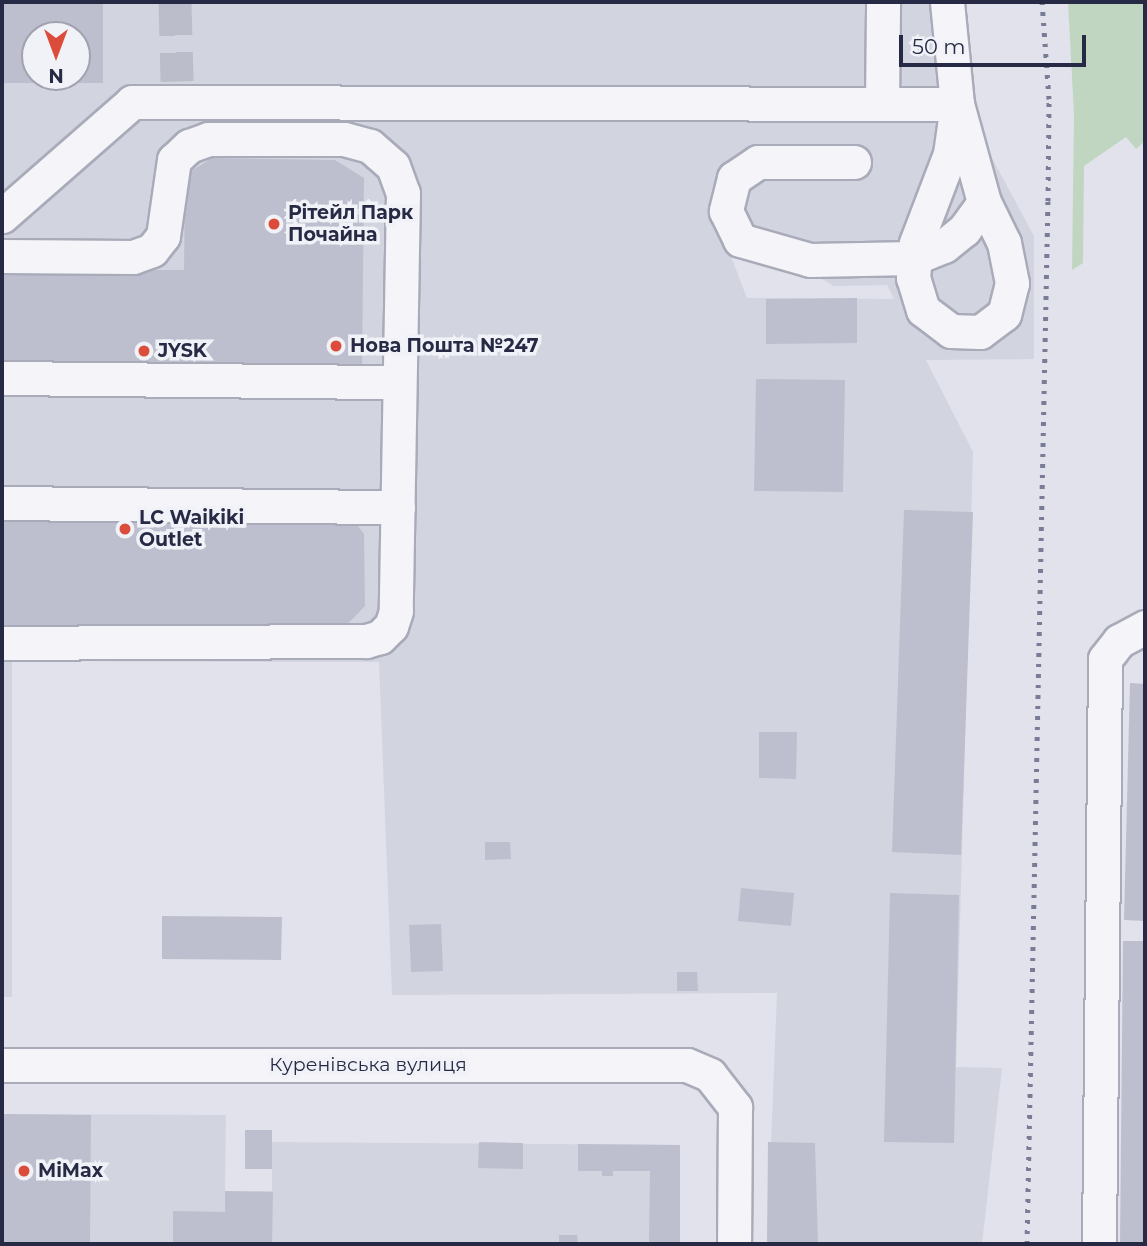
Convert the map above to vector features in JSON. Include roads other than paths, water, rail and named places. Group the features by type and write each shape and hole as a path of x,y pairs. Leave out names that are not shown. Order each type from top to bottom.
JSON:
{"street":[{"path":"882,104 883,2"},
{"path":"947,2 957,104 984,202 1004,243 1012,283 1004,314 981,332 951,331 923,310 913,278 916,243 950,154 957,104"},
{"path":"2,216 132,102 177,90 957,104"},
{"path":"2,256 133,257 152,250 165,228 174,160 189,146 208,139 344,139 370,146 393,166 403,193 396,611 380,637 366,641 2,643"},
{"path":"854,162 758,162 734,178 726,211 740,240 810,260 914,258 954,238 984,202"},
{"path":"2,378 399,382"},
{"path":"2,503 398,508"},
{"path":"1098,1244 1105,659 1119,641 1145,627"},
{"name":"Куренівська вулиця","path":"2,1065 687,1065 710,1075 727,1091 735,1107 734,1244"}],"tunnel":[{"path":"175,2 177,81"}],"railway":[{"path":"1027,1244 1048,201 1049,99 1042,2"}],"place":[{"name":"Рітейл Парк Почайна","path":"274,224"},
{"name":"Нова Пошта №247","path":"336,346"},
{"name":"JYSK","path":"144,351"},
{"name":"LC Waikiki Outlet","path":"125,529"},
{"name":"MiMax","path":"24,1171"}]}
